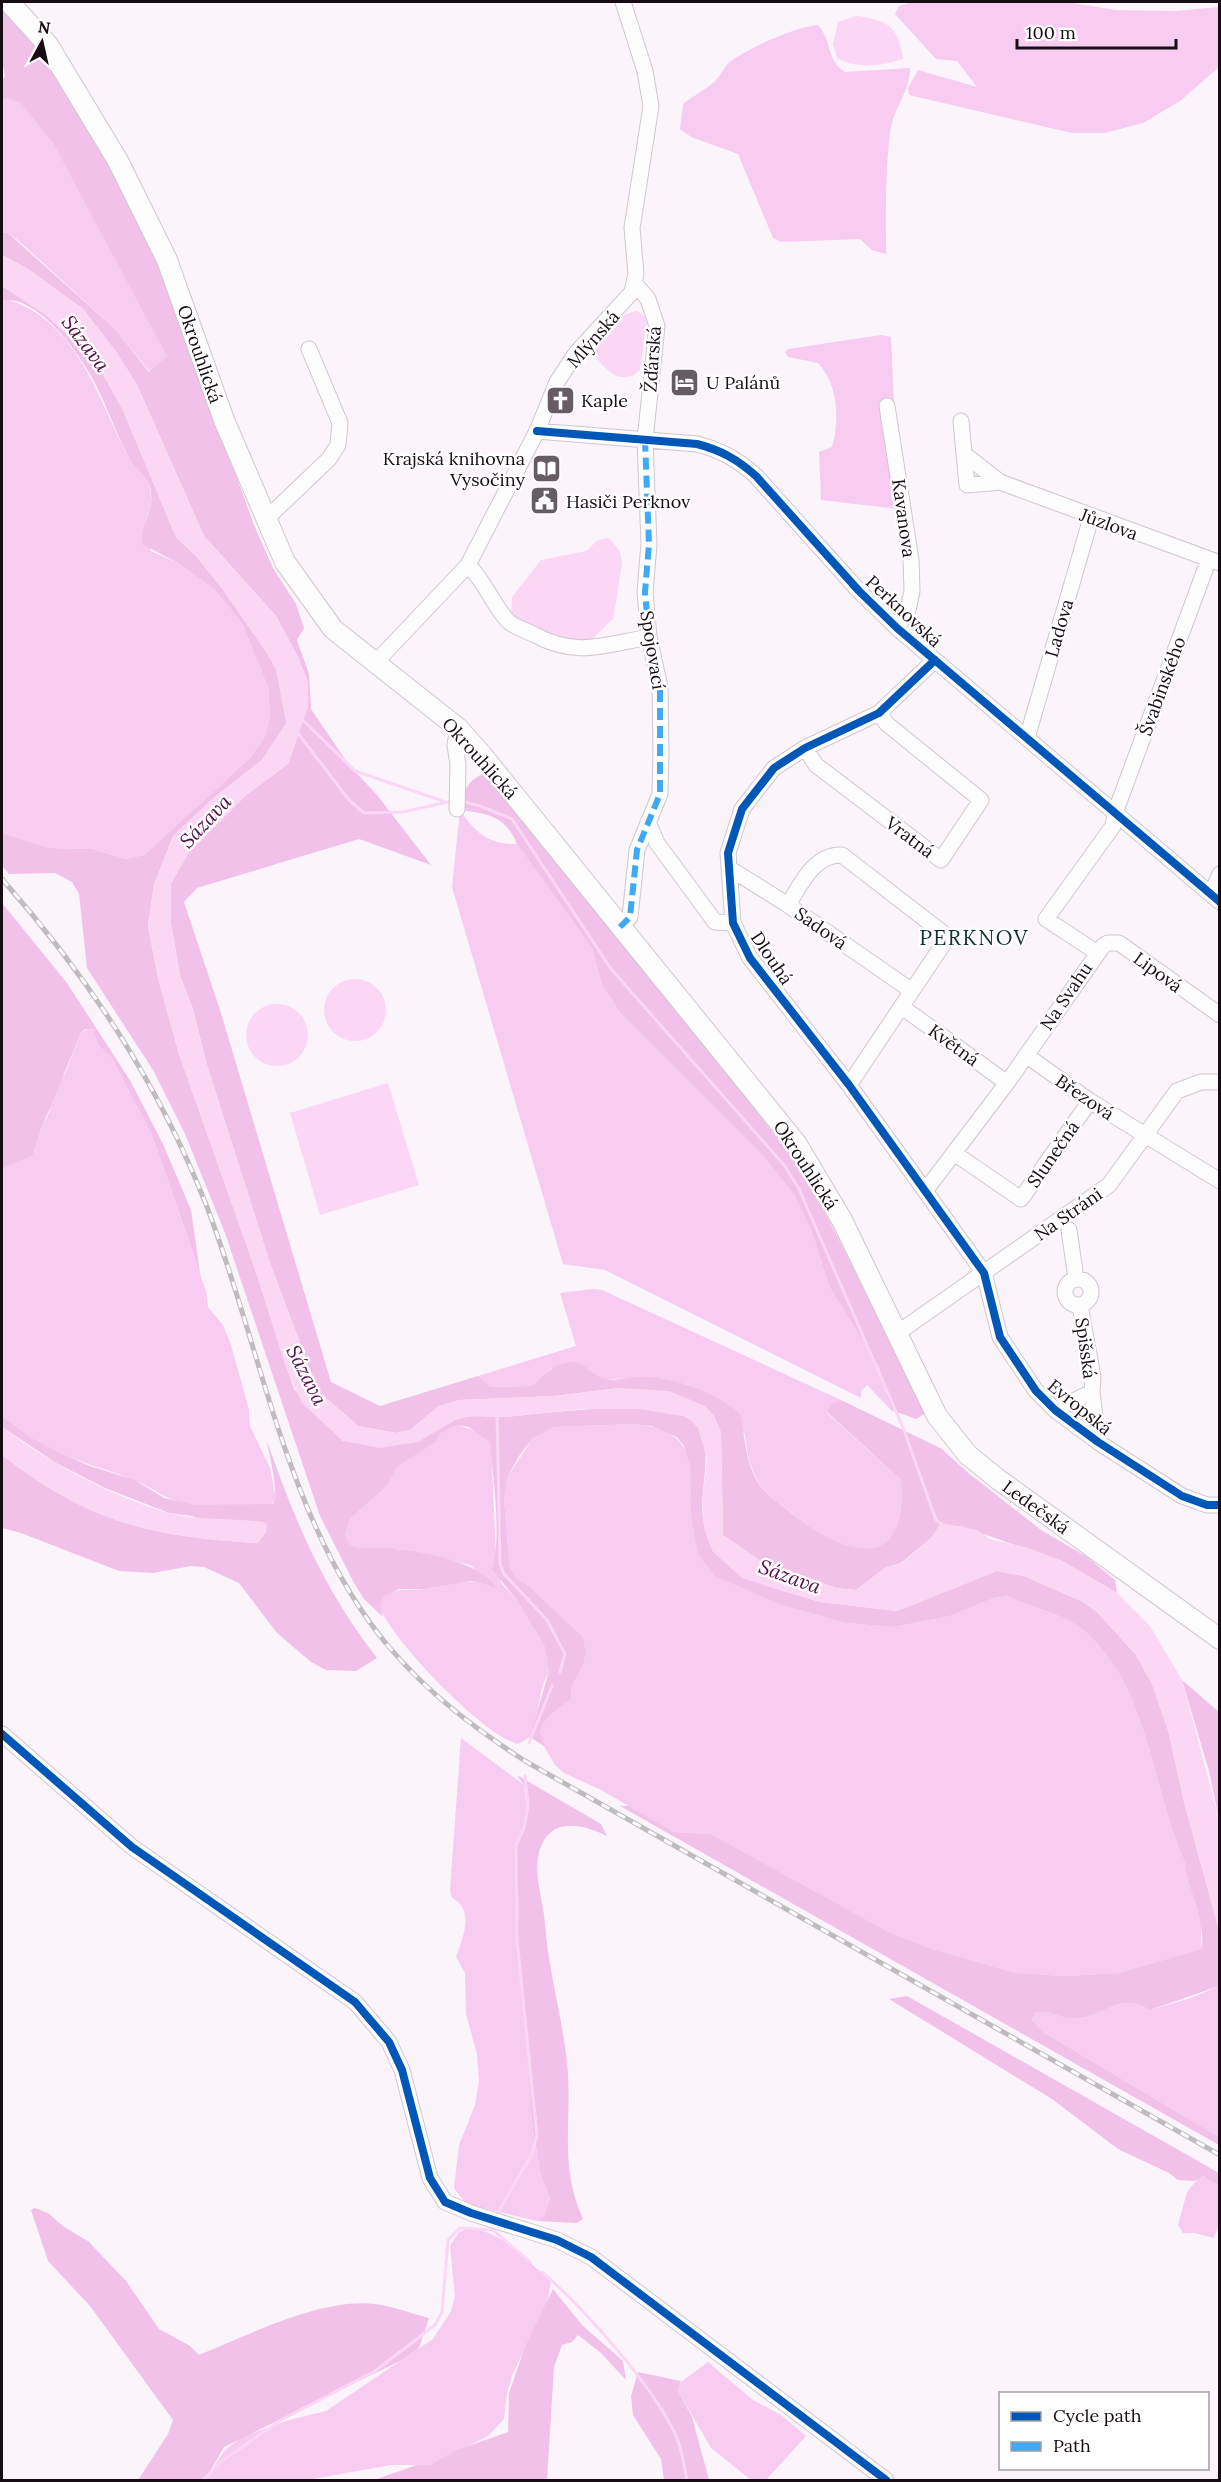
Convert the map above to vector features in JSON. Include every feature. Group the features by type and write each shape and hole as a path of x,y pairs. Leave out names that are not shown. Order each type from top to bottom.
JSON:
{"main road":[{"name":"Okrouhlická","path":"9,2 48,45 118,160 167,260 220,411 265,520 285,562 307,596 333,629 458,728 490,764 796,1143 842,1220 896,1334"},
{"name":"Ledečská","path":"896,1334 937,1416 969,1455 999,1480 1220,1640"}],"street":[{"path":"623,2 645,71 651,106 633,228 635,284"},
{"name":"Mlýnská","path":"376,662 468,565 537,431 557,382 576,352 625,302 635,284"},
{"name":"Žďárská","path":"635,284 648,299 657,326 645,440"},
{"path":"265,520 329,459 338,445 340,423 309,349"},
{"name":"Kavanova","path":"887,406 911,560 912,591 908,610 897,628"},
{"name":"Jůzlova","path":"961,421 967,485 1000,482"},
{"name":"Perknovská","path":"537,431 697,444 716,449 742,464 756,476 859,591 897,628 1215,898"},
{"name":"Spojovací","path":"620,927 630,916 637,850 660,794 660,687 649,636 645,592 649,544 645,440"},
{"name":"Jůzlova","path":"964,454 1000,482 1091,518 1214,561"},
{"name":"Ladova","path":"1027,738 1091,518"},
{"name":"Švabinského","path":"1115,813 1214,561"},
{"path":"468,565 480,576 488,593 509,622 545,641 592,650 649,636"},
{"name":"Dlouhá","path":"935,660 879,713 805,748 774,768 742,809 731,839 729,868 733,923 750,958 849,1085 984,1274"},
{"name":"Vratná","path":"805,748 816,765 941,861 981,800 887,724 879,713"},
{"path":"457,809 458,765 455,745 458,728"},
{"name":"Na Svahu","path":"925,1191 1007,1083 1096,952 1046,920 1113,826 1115,813"},
{"path":"648,822 657,843 715,922 733,923"},
{"path":"788,905 818,863 831,854 848,858 948,937 849,1085"},
{"name":"Sadová","path":"729,868 788,905 912,991"},
{"path":"1215,898 1220,874"},
{"name":"Lipová","path":"1096,952 1108,943 1119,944 1220,1015"},
{"name":"Květná","path":"902,1007 1007,1083"},
{"name":"Březová","path":"1026,1055 1089,1101 1220,1181"},
{"name":"Na Stráni","path":"896,1334 1109,1185 1177,1091 1201,1082 1220,1082"},
{"name":"Slunečná","path":"954,1153 1021,1199 1089,1101"},
{"name":"Spišská","path":"1070,1230 1076,1278 1068,1283 1065,1292 1068,1300 1080,1305 1093,1377 1092,1392 1098,1442"},
{"name":"Evropská","path":"984,1274 1000,1337 1036,1392 1055,1410 1098,1442 1182,1496 1207,1505 1220,1505"},
{"name":"Spišská","path":"1055,1410 1092,1392"},
{"path":"2,1734 132,1847 355,2002 389,2042 402,2070 430,2178 445,2202 471,2213 557,2240 591,2257 886,2481"}],"shaded area":[{"path":"912,2 1067,2 1116,10 1175,11 1219,7 1219,67 1180,101 1143,123 1105,133 1072,133 909,95 908,88 918,70 977,87 957,61 936,59 895,14 899,6"},
{"path":"2,7 41,50 111,165 169,290 254,525 273,568 296,604 304,628 297,640 309,674 311,709 349,765 377,795 431,865 359,839 197,888 184,902 221,1013 331,1382 380,1406 478,1376 491,1387 532,1386 554,1368 570,1362 580,1364 606,1379 651,1377 692,1386 730,1406 740,1414 752,1471 756,1480 768,1494 810,1527 831,1539 850,1546 868,1548 883,1544 894,1532 900,1511 901,1480 827,1412 833,1403 841,1400 942,1449 966,1471 1041,1530 1087,1557 1115,1580 1117,1593 1062,1561 960,1526 931,1538 901,1563 885,1568 856,1590 836,1588 759,1560 723,1535 721,1432 634,1390 619,1388 555,1396 459,1400 429,1415 410,1430 396,1433 358,1426 318,1391 270,1263 206,1062 193,1009 180,976 171,923 171,883 189,852 245,796 289,763 308,683 298,657 276,616 204,536 137,385 117,353 83,309 28,269 2,255 2,232 8,233 115,329 149,372 167,356 53,143 21,103 7,98 2,100 2,79 5,77 2,60"},
{"path":"818,25 835,62 845,72 910,68 908,84 892,124 888,148 886,254 872,250 860,239 781,242 773,238 738,154 691,137 680,129 683,104 714,82 731,61 773,38"},
{"path":"7,98 21,102 29,109 53,143 153,327 167,356 150,372 115,329 19,241 8,233 2,232 2,100"},
{"path":"2,286 45,314 78,344 104,376 123,410 176,537 196,556 224,591 276,669 287,723 262,760 216,796 173,836 154,885 148,926 158,978 179,1054 256,1272 294,1389 343,1441 442,1427 464,1417 504,1417 576,1410 638,1409 665,1411 687,1417 699,1428 705,1447 702,1504 705,1532 761,1584 820,1602 897,1611 997,1571 1024,1576 1081,1601 1096,1611 1136,1655 1152,1684 1168,1730 1184,1802 1219,1930 1219,1986 1150,2010 1139,2005 1121,2003 1086,2017 1065,2017 1040,2012 1034,2013 1032,2020 1043,2032 1219,2137 1219,2145 620,1806 629,1806 674,1832 711,1834 889,1932 929,1948 1016,1973 1065,1976 1118,1973 1201,1949 1202,1932 1186,1873 1186,1865 1164,1803 1146,1737 1120,1676 1102,1649 1079,1627 1008,1596 994,1598 950,1616 894,1627 845,1623 785,1606 715,1576 698,1554 691,1515 690,1467 684,1446 677,1437 652,1426 635,1424 555,1427 533,1438 519,1456 508,1476 504,1498 510,1568 516,1578 529,1586 582,1636 586,1652 582,1668 572,1685 571,1700 551,1714 542,1726 542,1740 547,1748 530,1737 549,1671 544,1645 516,1599 492,1569 497,1524 490,1442 469,1427 458,1425 442,1432 435,1442 397,1467 387,1486 350,1519 345,1534 350,1545 355,1547 387,1548 446,1558 476,1570 496,1587 471,1581 426,1589 399,1589 384,1596 380,1605 383,1617 364,1599 320,1516 225,1233 185,1134 153,1070 87,968 79,894 72,882 55,873 9,874 2,866 2,833 49,848 93,849 126,859 144,855 250,758 266,735 270,715 268,687 242,623 215,590 178,563 142,544 143,530 151,502 150,487 129,458 85,366 61,333 39,313 15,301 2,300"},
{"path":"5,299 30,309 50,324 82,363 128,456 150,489 151,502 145,529 151,551 178,563 215,590 242,623 268,687 270,715 266,735 250,758 144,855 126,859 93,849 49,848 2,833 2,300"},
{"path":"881,335 891,337 894,401 889,406 898,509 821,500 819,452 832,447 836,425 836,403 830,381 818,363 788,357 785,352 788,349"},
{"path":"487,773 791,1155 830,1222 926,1413 916,1419 891,1410 879,1367 829,1286 812,1232 793,1193 763,1156 621,1014 602,985 592,948 507,827 487,815 460,810 467,787 475,779"},
{"path":"460,810 483,836 498,842 517,844 592,948 602,985 621,1014 763,1156 793,1193 812,1232 829,1286 879,1367 891,1410 867,1385 861,1391 861,1398 605,1270 563,1264 452,887"},
{"path":"2,903 67,983 131,1082 163,1144 191,1210 200,1273 152,1135 112,1058 99,1046 93,1029 85,1029 81,1033 41,1129 33,1155 2,1168"},
{"path":"88,1028 93,1029 99,1046 112,1058 152,1135 206,1291 208,1307 223,1325 231,1345 249,1410 250,1426 270,1468 276,1499 272,1504 222,1507 177,1501 134,1480 47,1448 15,1429 2,1417 2,1143 65,1074 81,1033","holes":["51,1109 41,1129 33,1155 12,1156"]},
{"path":"602,1290 841,1400 833,1404 827,1413 901,1480 901,1510 895,1531 884,1544 870,1549 852,1547 813,1529 764,1490 752,1467 745,1434 689,1385 660,1378 605,1379 593,1376 587,1368 552,1368 532,1386 491,1387 478,1376 576,1346 560,1293"},
{"path":"2,1417 31,1438 58,1452 90,1466 135,1480 164,1498 195,1505 273,1504 275,1484 267,1441 300,1527 326,1581 341,1607 377,1658 356,1671 326,1670 311,1662 277,1633 239,1583 204,1567 191,1566 153,1573 119,1571 21,1533 2,1528 2,1455 63,1496 122,1522 185,1536 258,1543 192,1516 169,1513 105,1488 56,1463 2,1427"},
{"path":"635,1424 670,1434 680,1442 689,1465 691,1515 785,1606 845,1623 894,1627 950,1616 994,1598 1008,1596 1062,1617 1079,1627 1102,1649 1120,1676 1146,1737 1174,1835 1186,1865 1186,1873 1201,1924 1201,1949 1118,1973 1065,1976 1016,1973 929,1948 889,1932 711,1834 674,1832 601,1790 564,1773 555,1765 541,1741 541,1728 548,1713 571,1700 572,1685 582,1668 582,1636 529,1586 516,1578 510,1568 504,1498 508,1476 533,1438 555,1427"},
{"path":"458,1425 476,1431 491,1442 496,1557 501,1583 516,1599 544,1645 549,1671 543,1684 533,1730 530,1737 518,1744 483,1724 440,1684 401,1640 379,1605 384,1596 399,1590 426,1589 464,1582 488,1585 471,1565 399,1549 357,1549 350,1546 345,1534 350,1519 387,1486 397,1467 434,1442 442,1432"},
{"path":"1182,1680 1219,1712 1219,1819 1209,1771"},
{"path":"461,1738 524,1785 527,1809 515,1857 519,1906 516,1956 524,1997 532,2123 541,2176 550,2198 544,2216 537,2221 466,2204 454,2188 459,2145 475,2105 479,2081 477,2054 466,2014 465,1973 456,1957 464,1933 465,1917 463,1909 452,1898 450,1891"},
{"path":"517,1775 601,1824 607,1836 581,1827 564,1826 556,1829 543,1842 539,1852 537,1872 567,2062 569,2160 575,2199 583,2219 577,2223 537,2221 544,2216 550,2198 541,2176 532,2123 524,1997 516,1956 519,1906 515,1857 528,1803 527,1790"},
{"path":"1219,1986 1219,2137 1043,2032 1032,2020 1033,2013 1039,2012 1049,2012 1064,2017 1086,2017 1121,2003 1139,2005 1150,2010 1191,1998"},
{"path":"907,1996 1219,2173 1219,2185 1203,2176 1194,2181 1178,2180 1169,2173 1118,2149 1052,2099 889,1999"},
{"path":"1200,2176 1209,2178 1219,2185 1219,2227 1213,2238 1195,2233 1183,2233 1178,2225 1187,2192"},
{"path":"35,2208 48,2213 64,2227 88,2241 126,2281 159,2329 190,2346 199,2355 262,2328 308,2312 331,2307 375,2304 429,2318 419,2348 402,2360 224,2447 205,2480 138,2480 168,2434 173,2420 90,2306 48,2261 31,2210"},
{"path":"469,2228 481,2230 514,2248 551,2282 547,2304 513,2373 507,2393 504,2419 488,2436 430,2465 391,2465 307,2480 205,2480 225,2450 242,2437 289,2420 326,2411 433,2339 451,2311 455,2296 450,2246 459,2232"},
{"path":"553,2289 582,2325 623,2361 626,2380 601,2353 578,2335 572,2342 562,2345 554,2367 547,2480 374,2480 417,2465 430,2465 457,2450 508,2432 509,2393 525,2347"},
{"path":"708,2362 753,2400 781,2415 806,2436 766,2480 751,2480 711,2448 678,2391 681,2382"},
{"path":"638,2372 681,2381 678,2391 692,2417 709,2480 664,2480 661,2459 633,2415 631,2396"}],"water":[{"path":"856,16 883,22 889,26 898,38 903,59 861,65 837,58 833,44 838,22"},
{"name":"Sázava","path":"2,255 28,269 83,309 117,353 137,385 204,536 276,616 298,657 308,683 308,706 289,763 245,796 189,852 171,884 171,923 180,976 193,1009 206,1062 270,1263 318,1391 358,1426 396,1433 410,1430 438,1406 459,1400 555,1396 619,1388 669,1391 705,1406 715,1417 721,1432 723,1535 759,1560 836,1588 856,1590 885,1568 902,1563 931,1538 941,1523 977,1530 990,1539 1025,1547 1062,1561 1117,1593 1150,1626 1182,1680 1219,1819 1219,1930 1184,1802 1168,1730 1152,1684 1136,1655 1096,1611 1081,1601 1024,1576 997,1571 897,1611 820,1602 742,1578 713,1552 705,1532 702,1504 707,1459 698,1428 688,1417 640,1409 582,1409 505,1417 472,1416 457,1419 418,1442 380,1448 343,1441 302,1403 285,1365 256,1272 179,1054 158,978 148,926 154,885 173,836 216,796 262,760 286,723 276,669 224,591 196,556 176,537 123,410 104,376 78,344 45,314 2,286"},
{"path":"637,311 647,318 640,370 625,377 617,376 604,367 590,346 625,314"},
{"path":"610,539 620,552 622,562 613,619 592,639 574,643 520,623 511,615 512,597 541,560 587,551 596,541"},
{"path":"349,979 361,979 377,988 384,998 386,1010 384,1022 377,1032 361,1041 349,1041 338,1036 329,1027 324,1016 324,1004 329,993 338,984"},
{"path":"271,1004 283,1004 299,1013 306,1023 308,1035 306,1047 299,1057 283,1066 271,1066 260,1061 251,1052 246,1041 246,1029 251,1018 260,1009"},
{"path":"388,1083 419,1185 320,1215 290,1113"},
{"path":"2,1427 60,1466 103,1488 146,1506 180,1516 264,1522 267,1525 266,1533 258,1543 185,1536 122,1522 93,1511 33,1478 2,1455"}],"waterway":[{"path":"302,719 355,771 443,801"},
{"path":"297,732 349,800 364,813 403,812 452,801"},
{"path":"461,801 512,819 611,969 784,1165 799,1189 904,1430 936,1520 943,1525"},
{"path":"497,1412 500,1564 504,1574 547,1620 565,1654 560,1672"},
{"path":"529,1743 552,1686"},
{"path":"497,2214 532,2154 537,2136 517,1940 516,1845 524,1828 528,1806 525,1776"},
{"path":"203,2480 222,2461 281,2420 375,2371 435,2325 442,2312 448,2240 460,2228 493,2230 530,2262"},
{"path":"542,2272 597,2327 652,2395 676,2436 687,2480"}],"railway":[{"path":"2,879 91,992 118,1032 165,1114 205,1202 301,1491 325,1546 354,1599 404,1664 452,1709 525,1761 1220,2155"}],"marked path":[{"path":"620,927 630,917 637,850 660,794 660,687 649,637 645,592 649,544 645,440"}],"cycle path":[{"path":"537,431 697,444 729,456 743,465 756,476 859,591 897,628 1220,902"},
{"path":"935,660 879,713 805,748 774,768 742,809 728,853 733,923 750,958 849,1085 984,1273 1000,1337 1036,1391 1055,1410 1098,1442 1182,1496 1207,1505 1220,1505"},
{"path":"2,1734 132,1847 355,2002 389,2042 402,2070 430,2178 445,2202 471,2213 557,2240 591,2257 886,2480"}],"place":[{"name":"U Palánů","path":"685,382"},
{"name":"Kaple","path":"560,400"},
{"name":"Krajská knihovna Vysočiny","path":"546,468"},
{"name":"Hasiči Perknov","path":"545,501"}],"district":[{"name":"PERKNOV","path":"974,937"}]}
